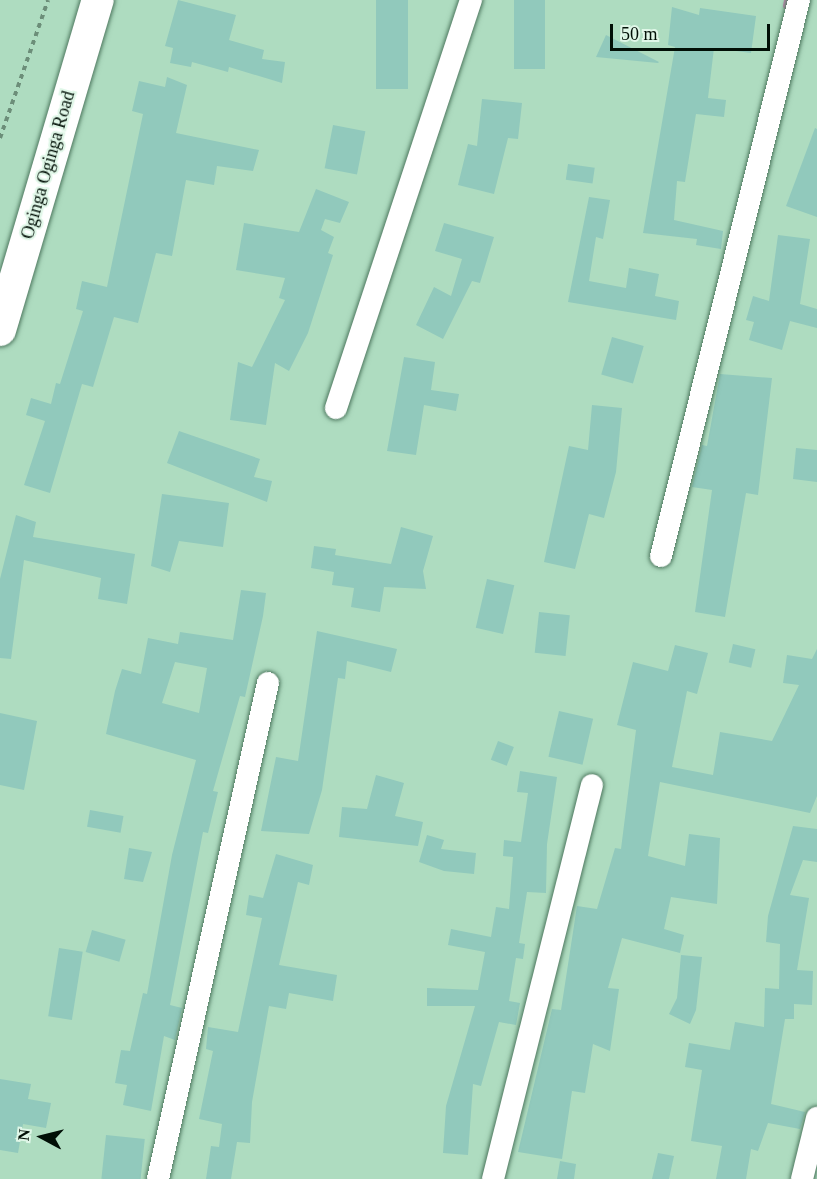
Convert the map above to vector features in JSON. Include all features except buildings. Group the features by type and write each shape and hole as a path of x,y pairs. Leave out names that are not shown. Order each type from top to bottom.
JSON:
{"street":[{"name":"Oginga Oginga Road","path":"0,330 98,0"},
{"path":"336,408 471,0"},
{"path":"661,556 799,0"},
{"path":"158,1179 268,682"},
{"path":"493,1179 592,785"},
{"path":"802,1179 817,1118"}],"path":[{"path":"0,138 48,0"}],"waterway":[{"path":"786,5 787,0"}]}
